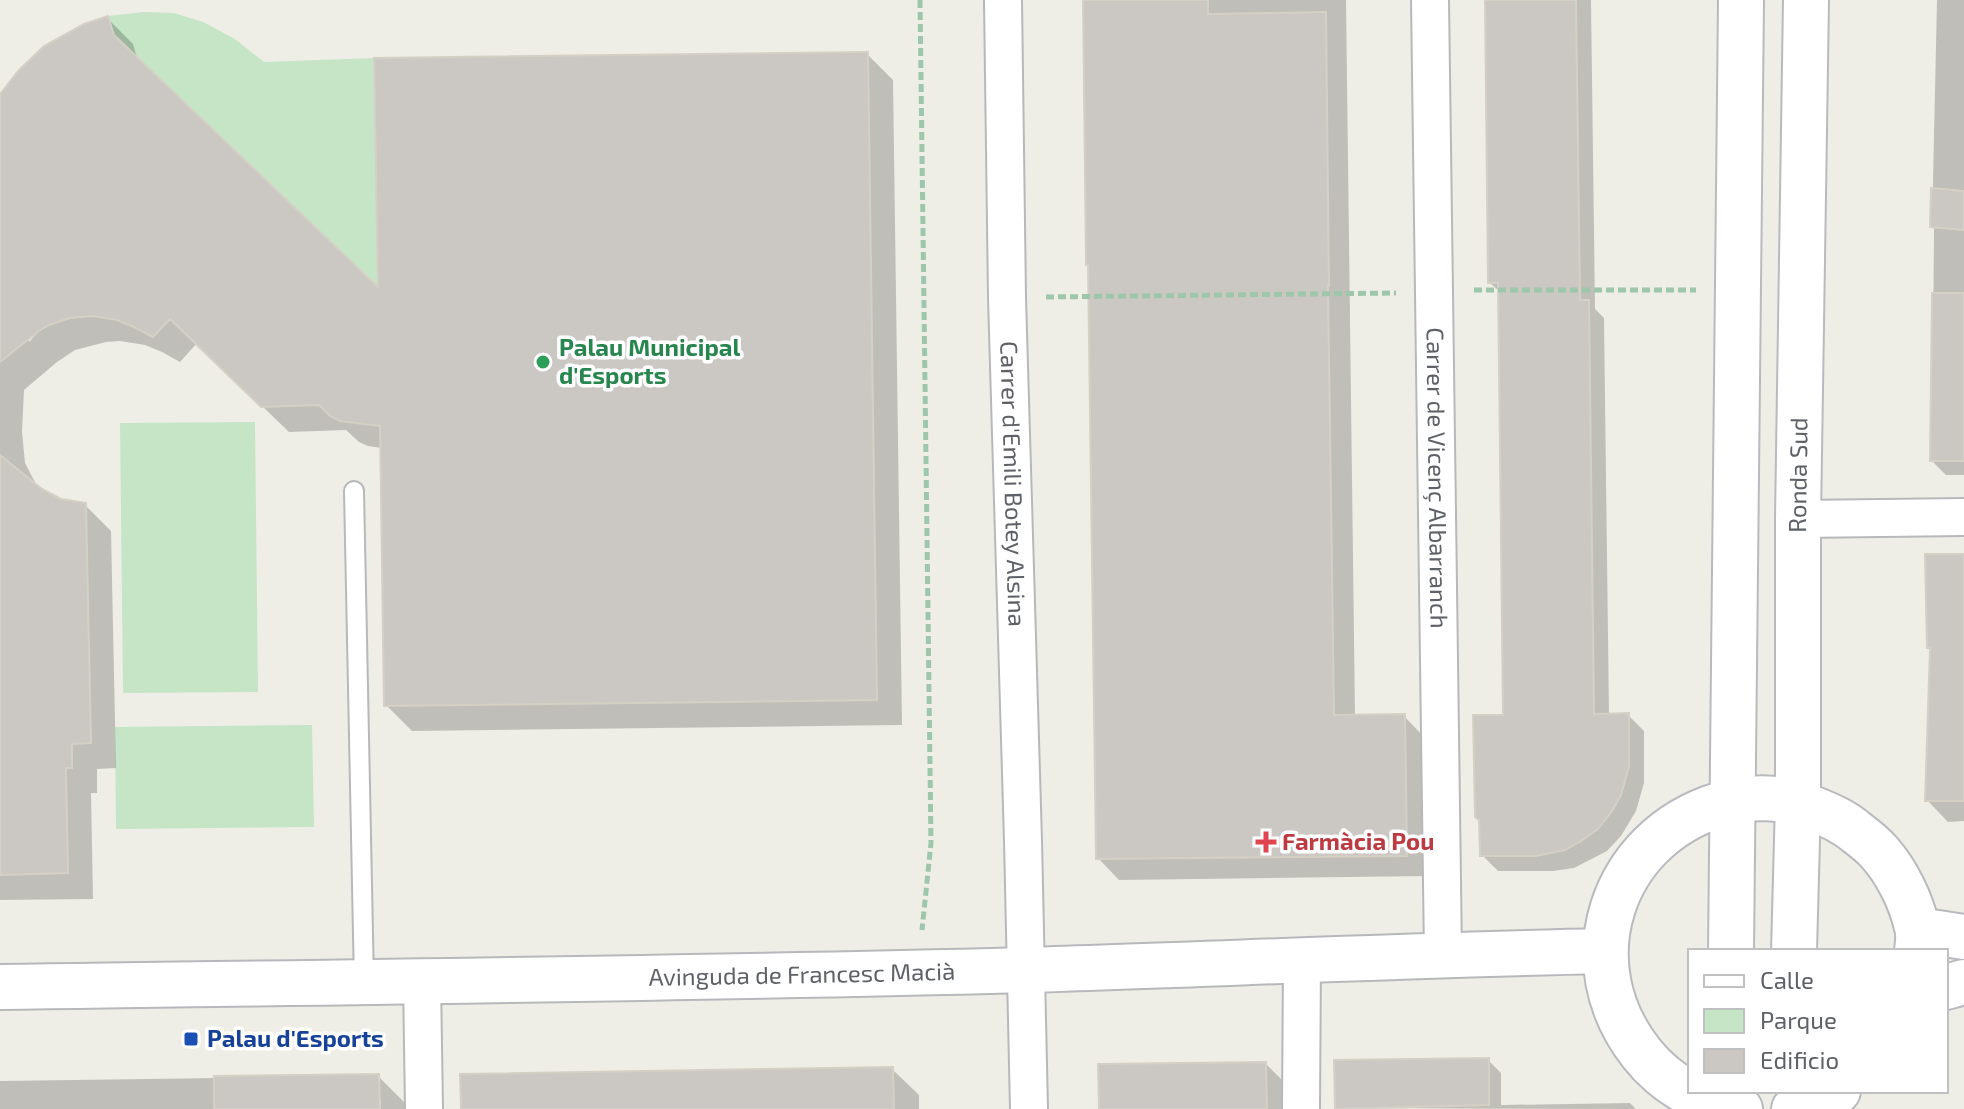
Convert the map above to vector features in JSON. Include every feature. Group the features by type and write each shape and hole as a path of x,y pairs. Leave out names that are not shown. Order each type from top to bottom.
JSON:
{"main road":[{"path":"1731,949 1741,0"},
{"name":"Ronda Sud","path":"1794,949 1806,0"},
{"path":"1740,1109 1677,1098 1630,1038 1612,1000 1605,951 1609,920 1619,890 1636,862 1663,833 1697,812 1733,800 1766,798 1798,802 1844,822 1878,851 1895,873 1909,902 1918,940 1964,937"},
{"name":"Avinguda de Francesc Macià","path":"0,987 1025,970 1605,951"},
{"path":"1792,1109 1833,1093"}],"street":[{"name":"Carrer d'Emili Botey Alsina","path":"1003,0 1007,298 1029,1109"},
{"name":"Carrer de Vicenç Albarranch","path":"1430,0 1443,954"},
{"path":"1798,519 1964,517"},
{"path":"1301,1109 1302,960"},
{"path":"422,981 424,1109"}],"lane":[{"path":"354,491 364,983"}],"path":[{"path":"918,972 931,843 920,0"},
{"path":"1007,298 1462,290 1737,290"}],"green space":[{"path":"174,13 203,22 235,39 264,62 374,58 378,287 114,35 108,16"},
{"path":"255,422 258,692 123,693 120,423"},
{"path":"312,725 314,827 116,829 115,727"}],"building":[{"path":"1083,0 1208,0 1208,14 1326,12 1334,715 1405,714 1407,856 1096,859"},
{"path":"1485,0 1576,0 1580,300 1589,300 1594,714 1629,713 1629,766 1621,795 1612,811 1598,829 1581,841 1565,850 1536,856 1480,856 1479,820 1475,817 1473,715 1503,715 1498,283 1488,283"},
{"name":"Palau Municipal d'Esports","path":"108,16 114,35 378,287 374,58 868,52 877,700 384,706 380,426 340,421 319,405 261,407 170,319 153,337 117,320 93,316 70,318 39,331 0,362 0,94 44,46 84,24"},
{"path":"1931,188 1964,191 1964,230 1930,227"},
{"path":"1932,293 1964,293 1964,461 1930,461"},
{"path":"0,455 42,489 61,499 86,503 91,743 72,744 72,768 66,768 68,873 0,875"},
{"path":"1925,554 1964,554 1964,801 1925,801 1930,648 1927,648"},
{"path":"1489,1058 1489,1105 1335,1109 1334,1060"},
{"path":"1266,1062 1267,1109 1099,1109 1098,1064"},
{"path":"893,1067 894,1109 461,1109 460,1074"},
{"path":"379,1074 380,1109 214,1109 214,1076"}],"place":[{"name":"Palau Municipal d'Esports","path":"543,362"},
{"name":"Farmàcia Pou","path":"1266,842"},
{"name":"Palau d'Esports","path":"191,1039"}]}
